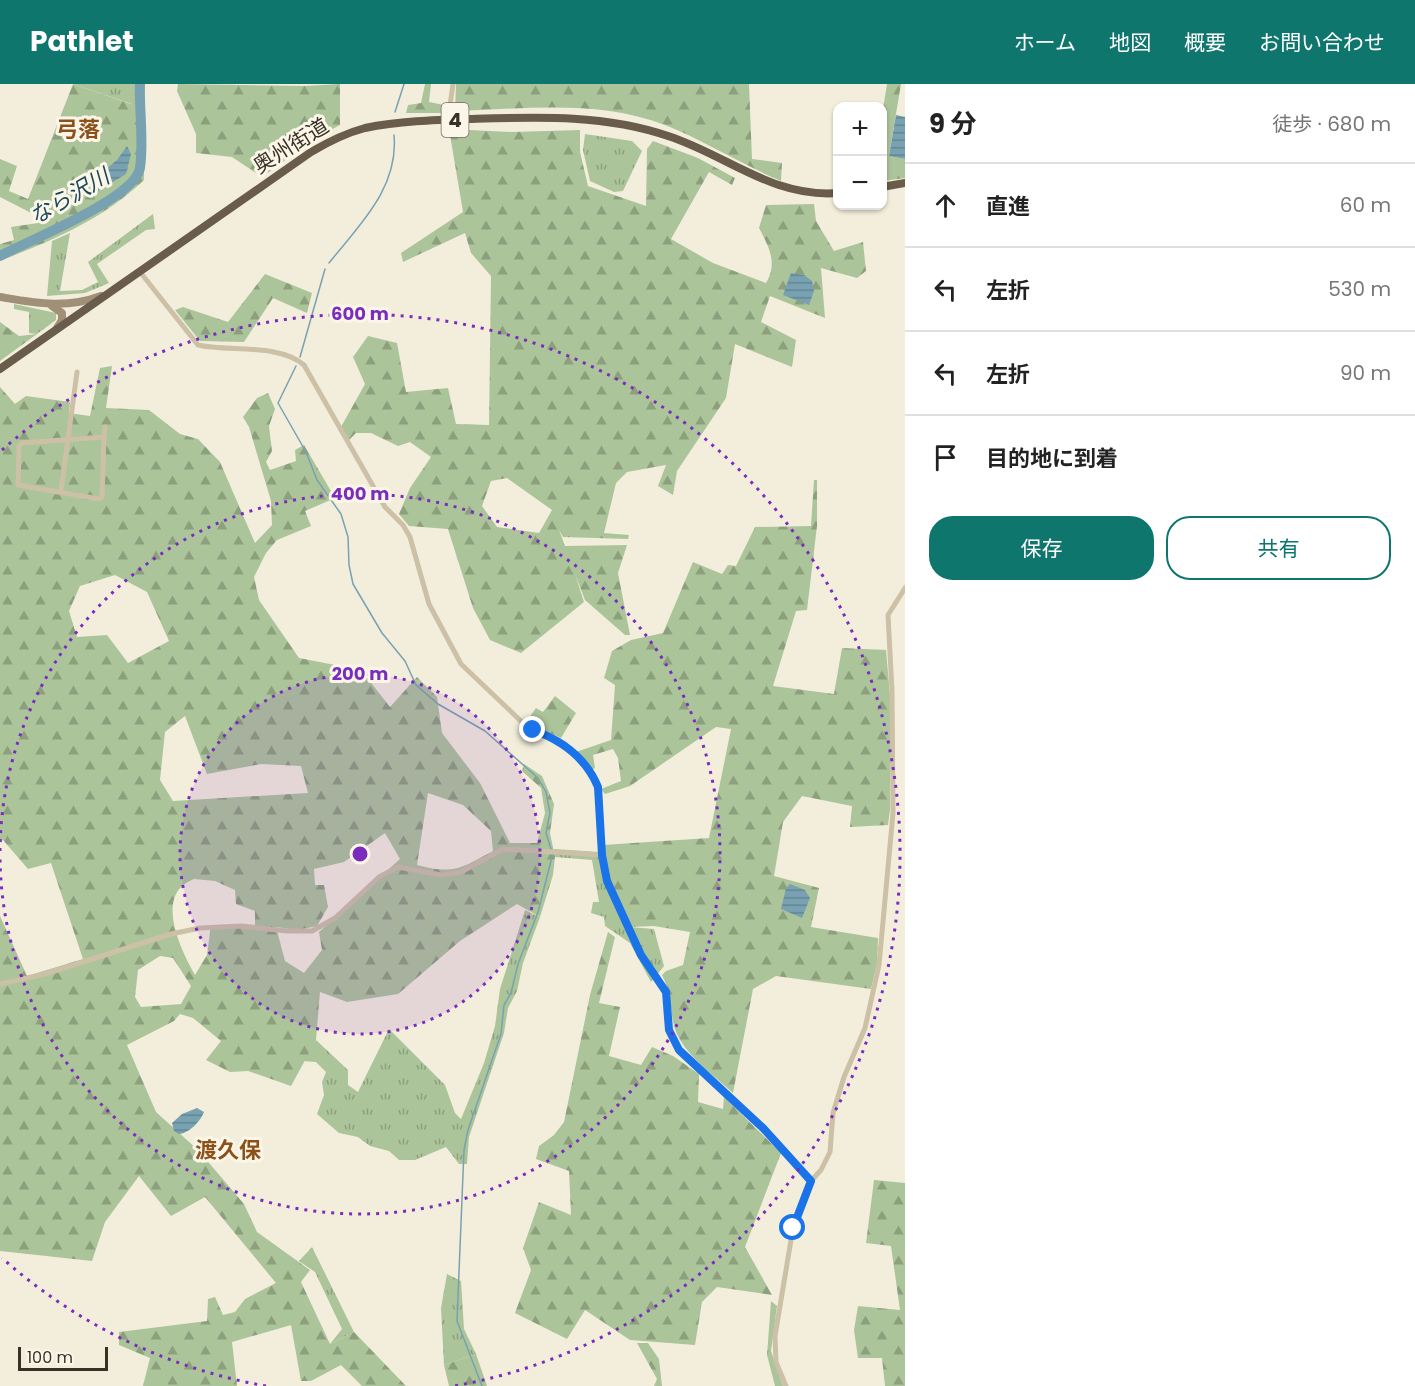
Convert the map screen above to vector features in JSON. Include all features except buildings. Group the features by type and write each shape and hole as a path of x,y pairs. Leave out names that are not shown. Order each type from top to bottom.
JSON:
{"highway":[{"name":"奥州街道","path":"108,293 330,140 366,128 448,120 578,118 616,122 689,144 765,182 802,193 833,193"},
{"path":"887,186 905,183"},
{"name":"4","path":"0,369 108,293"}],"main road":[{"name":"奥州街道","path":"0,297 50,305 79,303 108,293"},
{"path":"50,305 62,313 62,320 57,328"}],"street":[{"path":"448,120 453,84"},
{"path":"140,272 198,345 291,357 304,365 385,507 403,525 410,537 429,604 461,664 524,724 565,744 594,777 600,800 602,855 609,888 641,955 666,992 667,1020 672,1040 679,1050 763,1128 811,1181"},
{"path":"61,491 77,372"},
{"path":"104,437 22,442 19,446 18,485 99,499 102,497 105,427"},
{"path":"786,1386 776,1362 775,1336 793,1228 811,1181 821,1170 830,1152 833,1113 844,1077 865,1028 879,965 893,813 892,691 888,615 905,588"},
{"path":"0,984 45,974 171,934 200,928 241,926 287,932 312,931 335,918 379,877 398,867 441,875 460,872 503,849 602,855"}],"green space":[{"path":"73,84 130,84 132,104"},
{"path":"73,84 131,104 130,84 143,84 144,180 94,218 58,237 0,261 0,244 14,240 11,227 38,223 39,217 0,197 0,159 17,166 9,191 28,199"},
{"path":"178,84 305,86 340,84 340,125 316,138 262,177 232,157 196,153 196,134 177,91"},
{"path":"425,84 431,84 429,102 444,105 443,113 406,113 408,105 421,103"},
{"path":"456,84 749,84 752,159 782,163 781,181 680,131 640,117 614,112 561,108 455,111"},
{"path":"887,84 901,84 889,156 905,159 905,178 887,180 887,102 884,102"},
{"path":"449,129 512,132 580,130 580,152 588,186 646,206 647,149 653,141 698,158 735,178 732,185 709,172 671,239 713,263 766,283 770,276 772,262 769,248 759,228 766,205 814,204 816,221 834,251 863,242 866,271 857,278 821,268 825,318 770,296 761,322 796,340 792,367 735,344 726,398 677,471 673,495 658,486 666,465 627,472 616,483 604,533 629,535 628,539 563,537 559,530 565,546 627,545 618,573 630,635 625,635 585,600 575,574 584,602 521,653 490,640 473,608 448,529 409,526 399,514 410,488 431,457 410,442 398,446 371,433 356,433 349,440 341,427 365,384 353,357 368,336 397,343 406,392 448,388 456,424 489,425 491,276 471,253 465,233 403,262 401,253 463,212","holes":["507,478 552,510 539,533 497,527 482,506 491,481"]},
{"path":"585,134 632,141 642,151 623,191 614,192 590,181 583,150"},
{"path":"153,214 155,229 146,230 97,264 109,283 85,293 47,296 52,241 70,233 60,291 82,290 98,282 88,262"},
{"path":"265,274 312,293 307,313 273,298 244,342 200,341 175,310 183,307 228,322"},
{"path":"14,304 56,313 56,320 37,334 29,333 29,312 14,309"},
{"path":"0,322 19,336 37,334 0,361"},
{"path":"112,366 106,408 149,410 180,434 198,439 220,462 255,543 272,525 271,501 249,427 243,417 257,398 268,393 275,409 269,426 272,451 266,462 270,470 296,461 295,450 304,445 335,498 305,511 311,526 277,540 266,553 254,577 259,600 299,658 361,670 390,707 417,677 437,697 442,733 480,783 510,843 537,843 545,813 541,788 522,771 524,764 542,776 554,804 550,833 555,857 553,875 540,917 517,904 460,941 398,994 347,1002 320,992 316,1040 291,1086 248,1071 230,1072 206,1060 221,1041 193,1018 180,1014 174,1021 127,1045 156,1112 198,1150 244,1204 257,1232 310,1270 301,1282 330,1344 354,1332 406,1386 362,1386 341,1365 311,1381 301,1381 291,1325 232,1342 237,1386 143,1386 150,1358 119,1345 119,1332 207,1321 208,1299 215,1297 223,1315 235,1312 245,1299 276,1283 205,1197 171,1216 139,1176 105,1222 92,1261 0,1251 0,916 27,976 83,959 51,863 28,869 3,840 0,842 0,387 15,404 26,396 70,402 69,413 90,416 100,368","holes":["115,575 147,592 169,641 128,663 107,635 77,637 69,611 80,586","185,716 207,774 261,764 301,766 308,793 173,801 160,780 165,732","428,793 463,805 491,831 493,851 465,866 449,869 417,865","385,833 400,859 319,932 322,950 304,973 285,961 276,927 298,930 317,926 328,907 324,885 315,885 314,869 344,862","194,879 215,881 235,890 236,904 255,911 255,926 211,925 207,955 195,975 183,952 174,923 175,897 182,886","160,956 173,958 191,986 181,1004 141,1007 135,997 138,970"]},
{"path":"814,480 817,480 817,526 807,610 796,611 773,686 834,694 842,648 886,650 890,695 890,810 888,825 850,827 852,806 802,796 783,822 774,876 819,888 811,927 878,938 877,964 871,989 776,976 753,989 733,1093 692,1056 679,1038 673,1022 668,990 662,975 666,971 683,965 690,932 654,926 631,927 608,876 603,855 603,845 709,838 731,729 716,727 630,786 605,794 601,789 621,781 618,758 613,749 593,755 595,768 592,770 576,752 611,740 615,685 604,678 612,651 631,640 663,633 693,562 722,574 728,565 736,566 755,527 811,526"},
{"path":"555,696 576,713 561,738 526,722 536,708 543,712"},
{"path":"554,849 599,852 630,927 654,929 664,966 651,982 630,943 605,926 604,917 591,913 593,902 599,902 592,860 555,857"},
{"path":"525,910 540,917 523,963 517,991 508,1008 504,1033 469,1137 467,1164 459,1164 446,1147 415,1160 399,1160 389,1151 370,1146 358,1137 339,1133 317,1114 324,1095 322,1082 326,1072 316,1062 302,1061 316,1040 348,1070 348,1085 358,1092 389,1029 445,1085 455,1113 461,1119 484,1063 495,1026 500,989"},
{"path":"608,932 615,937 599,1003 620,1007 609,1056 641,1065 652,1047 673,1056 699,1074 698,1102 723,1109 724,1097 781,1153 745,1247 772,1295 717,1287 702,1302 695,1345 630,1340 585,1310 567,1339 515,1313 531,1270 523,1248 539,1202 571,1215 569,1171 536,1159 539,1146 554,1135 564,1122 590,995"},
{"path":"874,1180 905,1183 905,1386 885,1386 882,1358 858,1358 854,1330 858,1306 900,1310 891,1246 866,1243"},
{"path":"312,1247 354,1332 330,1344 342,1329 315,1272 299,1261"},
{"path":"447,1274 461,1281 464,1329 476,1354 444,1365 441,1308"},
{"path":"771,1301 777,1306 771,1351 783,1386 775,1386 767,1355"},
{"path":"637,1343 648,1343 659,1359 662,1386 654,1386 657,1379"},
{"path":"476,1354 487,1386 449,1386 444,1365"}],"water":[{"path":"896,115 905,117 905,159 889,156"},
{"path":"127,146 131,154 126,174 93,194 90,191 99,175 117,160"},
{"path":"791,273 804,275 812,281 814,291 809,305 783,295"},
{"path":"790,884 805,890 810,898 802,918 781,909 786,888"},
{"path":"197,1108 204,1112 194,1126 187,1132 179,1134 174,1131 172,1123 182,1114"}],"waterway":[{"name":"なら沢川","path":"0,256 101,206 134,180 140,168 141,158 140,84"},
{"path":"395,112 404,84"},
{"path":"329,263 364,220 384,189 394,154 394,135"},
{"path":"300,357 325,269"},
{"path":"296,366 278,403 306,452 317,480 341,514 348,537 349,565 353,584 382,633 405,661 416,685 438,704 485,731 538,778 546,792 550,813 546,833 551,849"},
{"path":"482,1386 457,1321 464,1150 468,1130 501,1034 504,1005 511,993 518,964 538,912 553,853"}],"district":[{"name":"弓落","path":"78,129"},
{"name":"渡久保","path":"228,1150"}],"route":[{"path":"533,730 565,744 594,777 600,800 602,855 609,888 641,955 666,992 667,1020 672,1040 679,1050 763,1128 811,1181 793,1228"}]}
